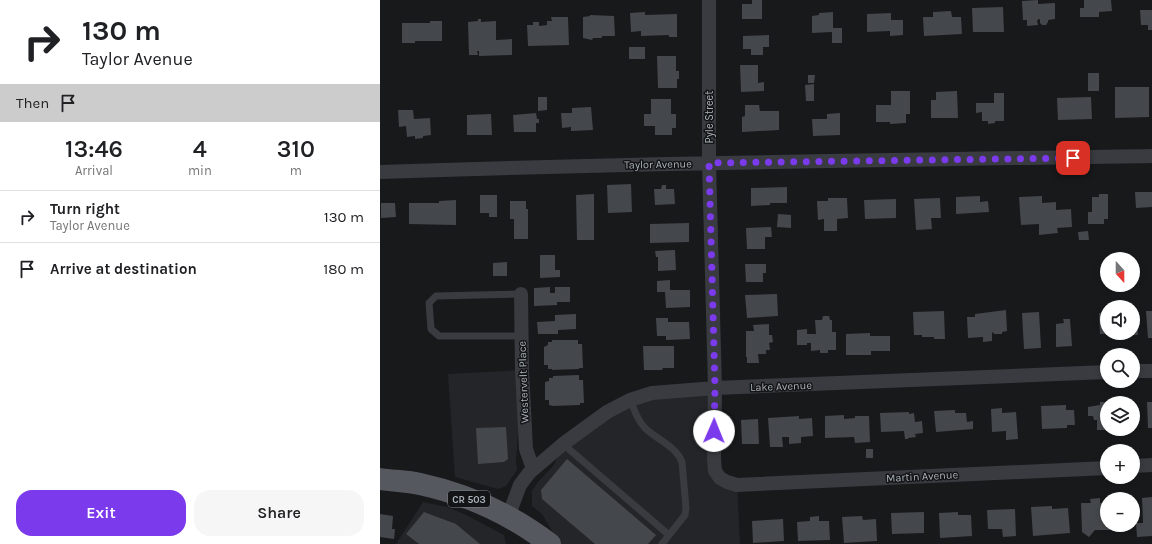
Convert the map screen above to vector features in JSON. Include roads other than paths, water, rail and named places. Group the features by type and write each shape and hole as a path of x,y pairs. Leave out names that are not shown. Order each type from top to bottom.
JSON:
{"main road":[{"name":"CR 503","path":"380,479 419,484 467,498 508,517 536,540"}],"street":[{"name":"Pyle Street","path":"709,0 709,163 715,388 714,459 715,471 720,478 737,485"},
{"name":"Taylor Avenue","path":"380,172 709,163 1152,156"},
{"name":"Westervelt Place","path":"521,294 526,449 533,469"},
{"path":"1140,371 1152,370"},
{"name":"Lake Avenue","path":"508,517 520,485 533,469 563,444 607,412 630,400 652,393 715,388 1100,372"},
{"path":"1140,466 1152,466"},
{"name":"Martin Avenue","path":"737,485 1100,468"}],"lane":[{"path":"521,294 436,296 429,303 431,329 439,336 522,336"},
{"path":"630,400 637,418 644,427 679,455 682,462 686,508 685,515 662,544"},
{"path":"563,444 669,535"}]}
